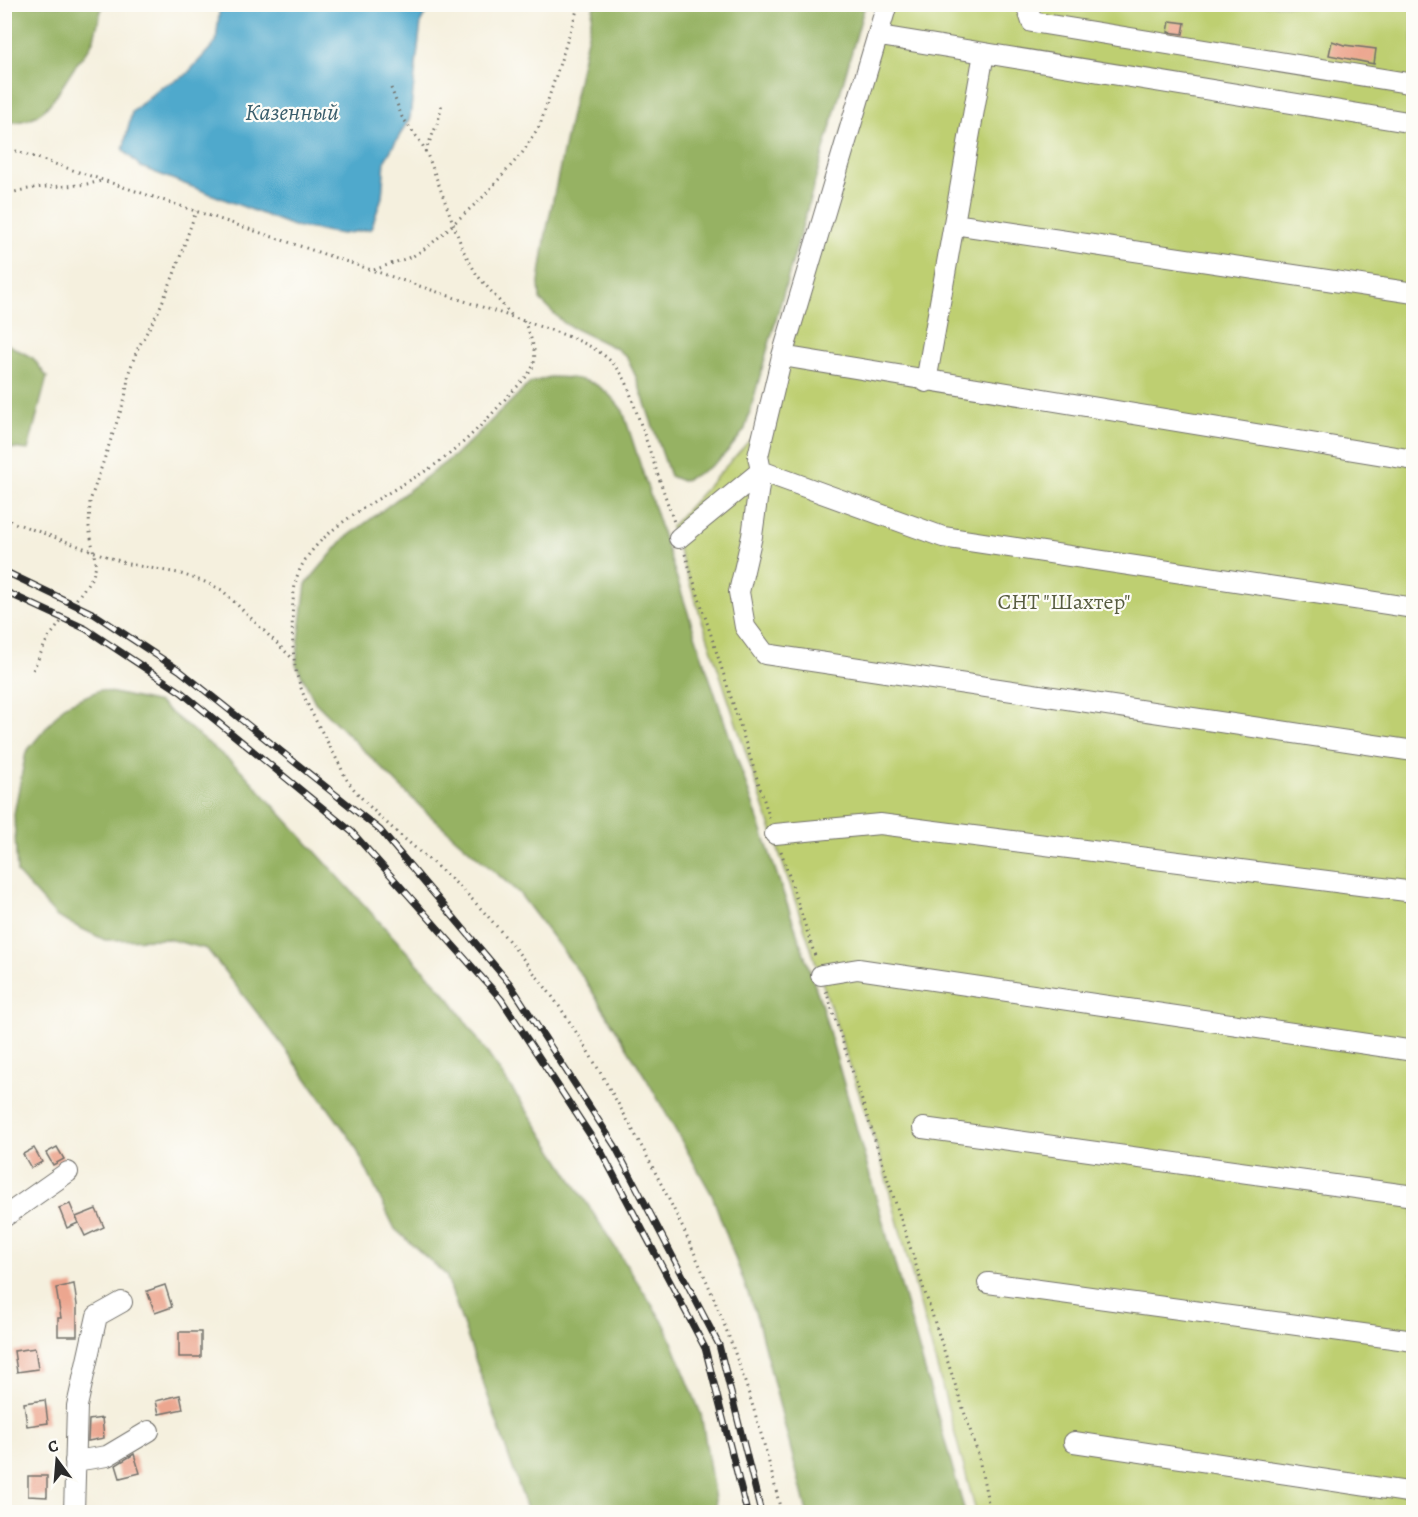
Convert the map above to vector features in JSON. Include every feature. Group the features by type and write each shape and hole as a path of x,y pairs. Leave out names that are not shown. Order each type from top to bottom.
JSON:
{"street":[{"path":"887,4 880,36 782,356 758,456 761,471 752,536 739,592 745,627 765,654 1413,751"},
{"path":"1026,4 1032,22 1413,84"},
{"path":"880,36 1413,123"},
{"path":"926,382 984,53"},
{"path":"954,224 1413,293"},
{"path":"782,356 926,382 1413,460"},
{"path":"680,538 761,471"},
{"path":"761,471 943,537 1413,608"},
{"path":"776,834 880,824 1413,892"},
{"path":"821,975 858,969 1413,1051"},
{"path":"923,1128 1413,1196"},
{"path":"4,1217 68,1172"},
{"path":"988,1283 1413,1341"},
{"path":"74,1512 77,1406 97,1316 122,1302"},
{"path":"75,1461 106,1456 149,1431"},
{"path":"1074,1442 1413,1493"}],"path":[{"path":"373,271 429,246 501,178 523,152 540,124 579,4"},
{"path":"391,88 402,117 425,152 453,223 456,237 477,275 514,318"},
{"path":"425,152 438,122 442,103"},
{"path":"4,147 524,321 581,343 609,357 620,368 680,538 978,1454 990,1512"},
{"path":"4,196 35,187 88,185 103,180"},
{"path":"73,604 93,576 96,566 95,550 89,527 90,501 125,398 129,372 137,350 158,312 196,211"},
{"path":"524,321 535,358 533,368 496,410 440,462 386,492 350,517 308,556 297,574 294,592 294,660 307,702 347,779 370,806 464,891 504,936 538,977 605,1081 689,1238 717,1304 744,1374 781,1512"},
{"path":"4,519 95,550 128,564 205,582 222,591 294,660"},
{"path":"33,670 46,640 63,619"}],"green space":[{"path":"4,5 103,5 91,45 54,98 39,114 19,122 5,122"},
{"path":"594,5 865,5 745,429 732,447 711,466 682,481 670,476 636,377 627,358 617,349 565,324 540,300 539,282 546,233"},
{"name":"СНТ \"Шахтер\"","path":"878,5 1413,5 1413,1512 976,1512 880,1156 671,527 758,431"},
{"path":"5,343 33,358 47,377 28,450 5,447"},
{"path":"550,377 574,378 592,383 607,393 623,411 700,650 821,1003 965,1512 807,1512 757,1318 712,1195 646,1078 585,980 519,893 427,813 315,702 296,664 306,584 343,540 459,452 530,383"},
{"path":"100,690 159,703 241,770 450,999 534,1121 665,1325 701,1414 717,1512 528,1512 446,1275 395,1229 353,1142 280,1042 207,949 168,939 105,940 57,917 17,873 14,814 26,752 65,705"}],"water":[{"name":"Казенный","path":"220,5 430,5 421,22 410,118 385,160 382,197 371,229 342,234 293,226 141,167 123,150 132,112 161,87 185,76 216,42"}],"building":[{"path":"1170,21 1185,23 1183,34 1168,32"},
{"path":"1332,41 1376,49 1374,64 1329,55"},
{"path":"57,1147 64,1159 53,1165 46,1153"},
{"path":"34,1148 42,1162 31,1168 23,1154"},
{"path":"70,1204 78,1223 67,1228 59,1208"},
{"path":"96,1209 104,1227 85,1236 76,1217"},
{"path":"74,1284 77,1336 58,1336 58,1318 61,1318 56,1288"},
{"path":"165,1285 172,1307 155,1313 147,1291"},
{"path":"179,1332 201,1332 201,1357 179,1357"},
{"path":"35,1348 38,1369 17,1372 14,1351"},
{"path":"180,1395 183,1409 159,1414 156,1401"},
{"path":"45,1400 48,1423 27,1426 24,1403"},
{"path":"102,1418 104,1438 88,1441 89,1420"},
{"path":"134,1454 140,1473 120,1478 116,1465"},
{"path":"28,1476 47,1476 47,1497 28,1496"}],"railway":[{"path":"4,571 94,614 179,670 380,830 510,984 615,1146 719,1345 761,1512"},
{"path":"4,591 86,629 181,692 352,832 501,999 602,1153 705,1348 747,1512"}]}
